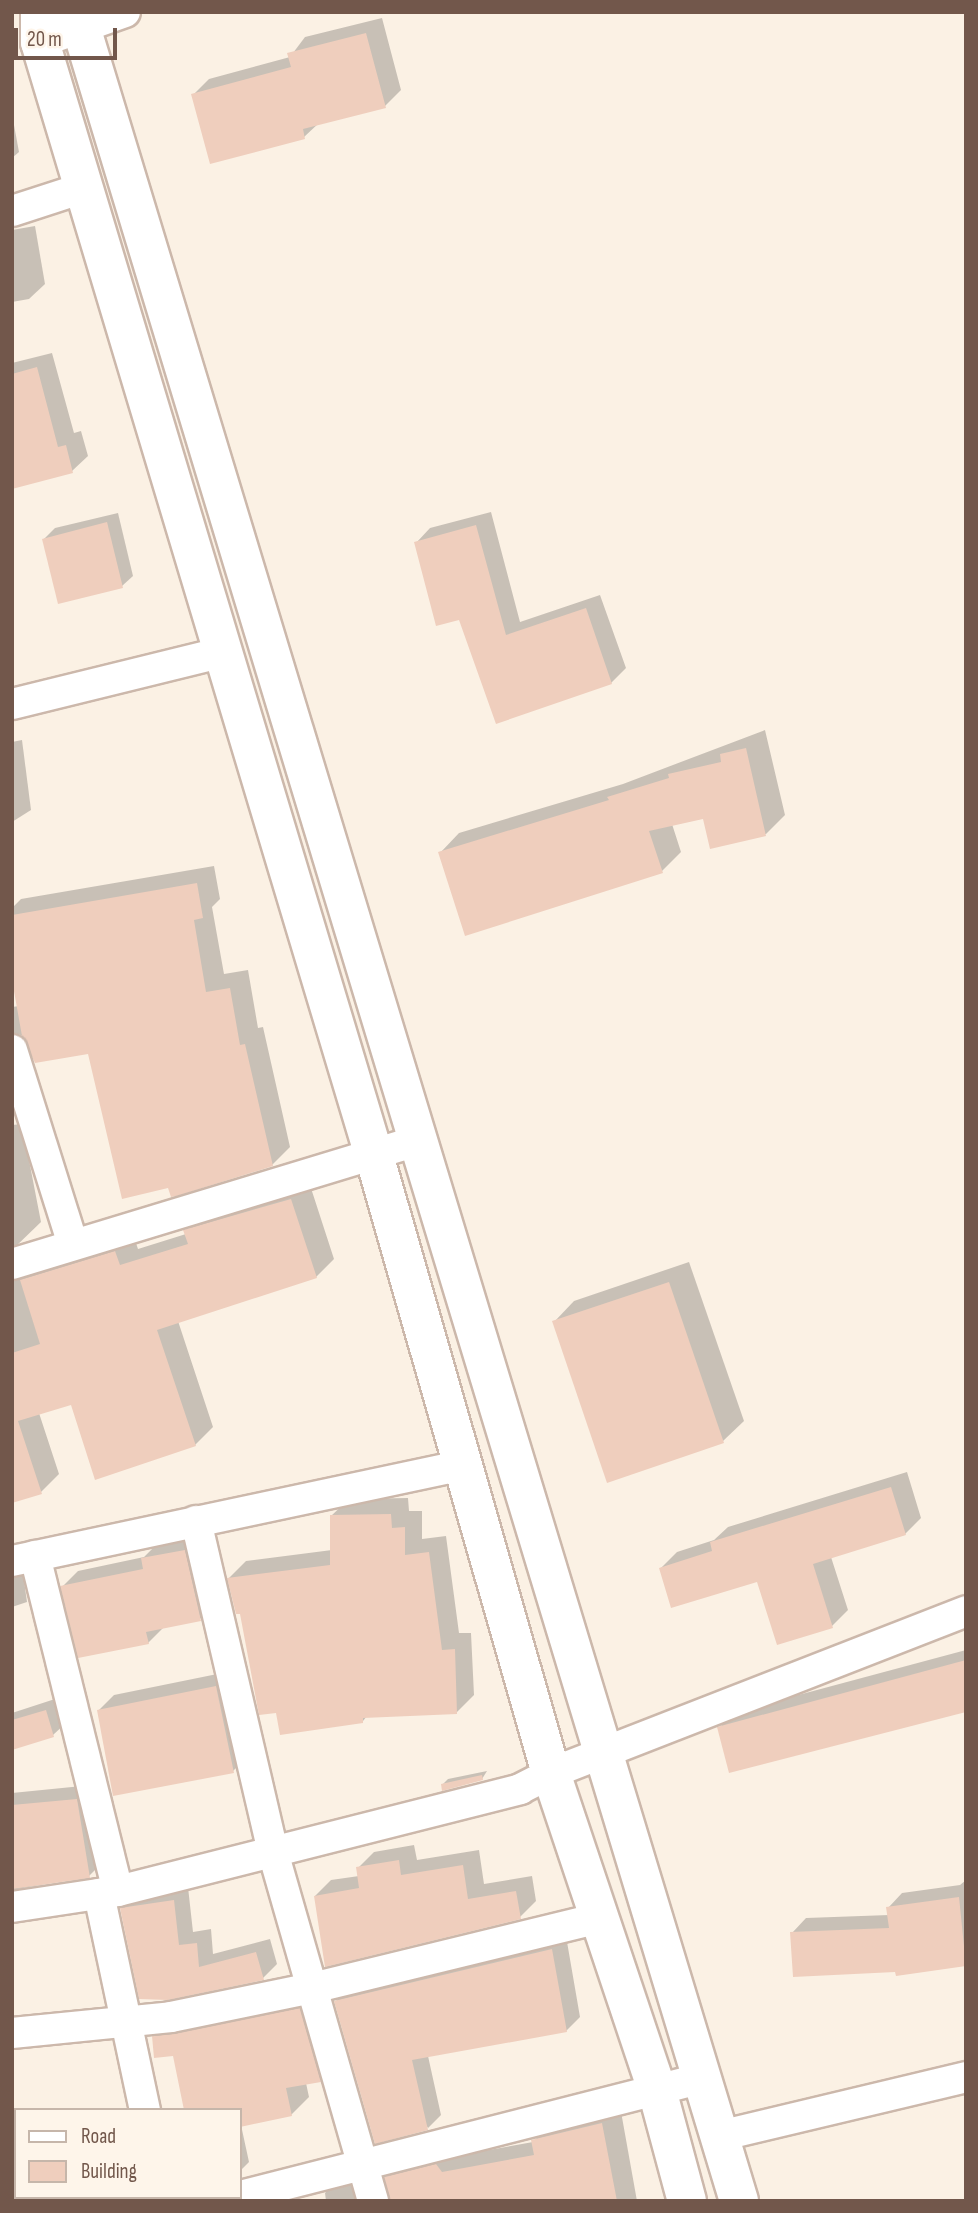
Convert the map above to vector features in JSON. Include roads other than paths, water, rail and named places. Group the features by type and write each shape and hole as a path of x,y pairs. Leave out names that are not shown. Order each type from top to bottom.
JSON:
{"main road":[{"path":"75,20 739,2201"},
{"path":"40,27 83,188 374,1155 551,1773 657,2090 687,2201"}],"street":[{"path":"40,27 125,12"},
{"path":"12,211 83,188"},
{"path":"12,704 223,652"},
{"path":"12,1050 73,1245"},
{"path":"12,1264 417,1141"},
{"path":"145,2108 125,2021 108,1893 23,1558 464,1465"},
{"path":"196,1521 274,1852 373,2201"},
{"path":"12,1908 108,1893 520,1789 551,1773 966,1611"},
{"path":"12,2033 170,2017 312,1988 599,1918"},
{"path":"719,2136 966,2077"},
{"path":"242,2195 703,2078"}]}
